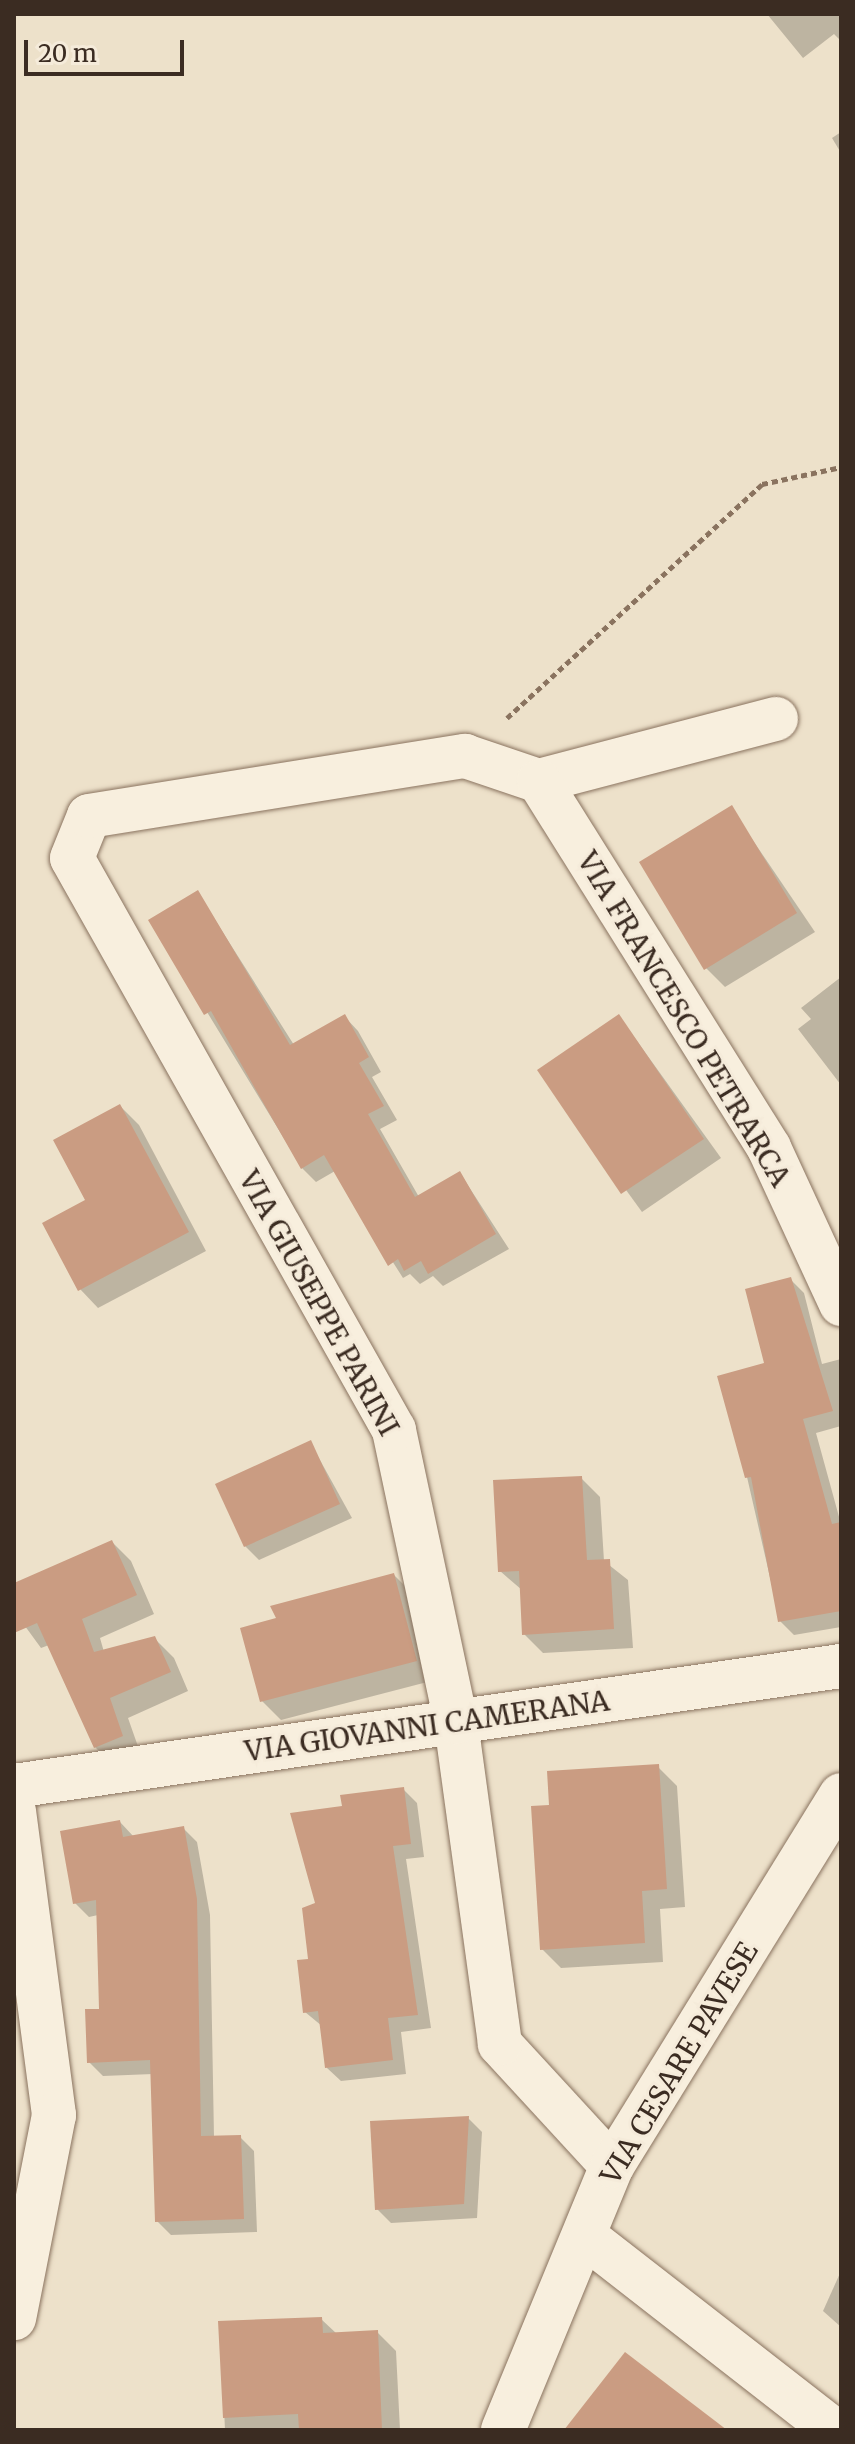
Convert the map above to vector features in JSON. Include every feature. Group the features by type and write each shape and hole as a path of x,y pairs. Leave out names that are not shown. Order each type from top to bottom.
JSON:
{"street":[{"path":"465,756 539,781 776,719"},
{"name":"VIA GIUSEPPE PARINI","path":"465,756 89,816 72,858 394,1430 456,1722 500,2044 612,2166"},
{"name":"VIA FRANCESCO PETRARCA","path":"539,781 769,1148 841,1304"},
{"name":"VIA GIOVANNI CAMERANA","path":"14,1786 841,1666"},
{"name":"VIA CESARE PAVESE","path":"503,2430 587,2238 612,2166 841,1795"},
{"path":"14,1811 54,2115 14,2318"},
{"path":"587,2238 834,2430"}],"path":[{"path":"465,756 762,484 841,467"}],"building":[{"path":"732,805 797,913 704,970 639,862"},
{"path":"198,890 290,1045 345,1014 369,1057 359,1063 384,1106 368,1114 415,1197 460,1171 496,1234 428,1274 421,1261 404,1271 398,1259 388,1266 324,1155 301,1169 211,1011 204,1015 148,920"},
{"path":"619,1014 704,1139 621,1194 537,1070"},
{"path":"120,1104 189,1232 78,1291 42,1223 85,1200 53,1140"},
{"path":"791,1277 833,1411 803,1419 832,1524 841,1522 841,1611 778,1622 751,1477 745,1478 717,1376 764,1363 745,1289"},
{"path":"311,1440 340,1504 244,1547 215,1484"},
{"path":"582,1476 587,1560 610,1559 614,1629 522,1635 519,1571 498,1572 493,1480"},
{"path":"112,1540 137,1595 82,1619 94,1652 155,1636 171,1672 110,1698 123,1736 94,1748 37,1623 14,1633 14,1583"},
{"path":"394,1573 417,1661 260,1702 240,1628 276,1618 270,1606"},
{"path":"659,1764 667,1889 642,1891 645,1943 540,1950 531,1806 549,1805 547,1771"},
{"path":"404,1787 411,1844 393,1846 418,2015 388,2018 393,2060 325,2068 318,2011 303,2013 297,1960 308,1959 302,1908 315,1903 290,1813 342,1806 340,1795"},
{"path":"120,1820 123,1837 184,1826 197,1899 201,2136 241,2135 244,2219 155,2222 150,2060 87,2063 85,2009 99,2009 96,1900 73,1904 60,1831"},
{"path":"469,2116 464,2204 375,2210 370,2121"},
{"path":"322,2317 323,2333 378,2330 382,2430 299,2430 298,2414 223,2418 218,2321"},
{"path":"625,2352 727,2430 564,2430"}]}
